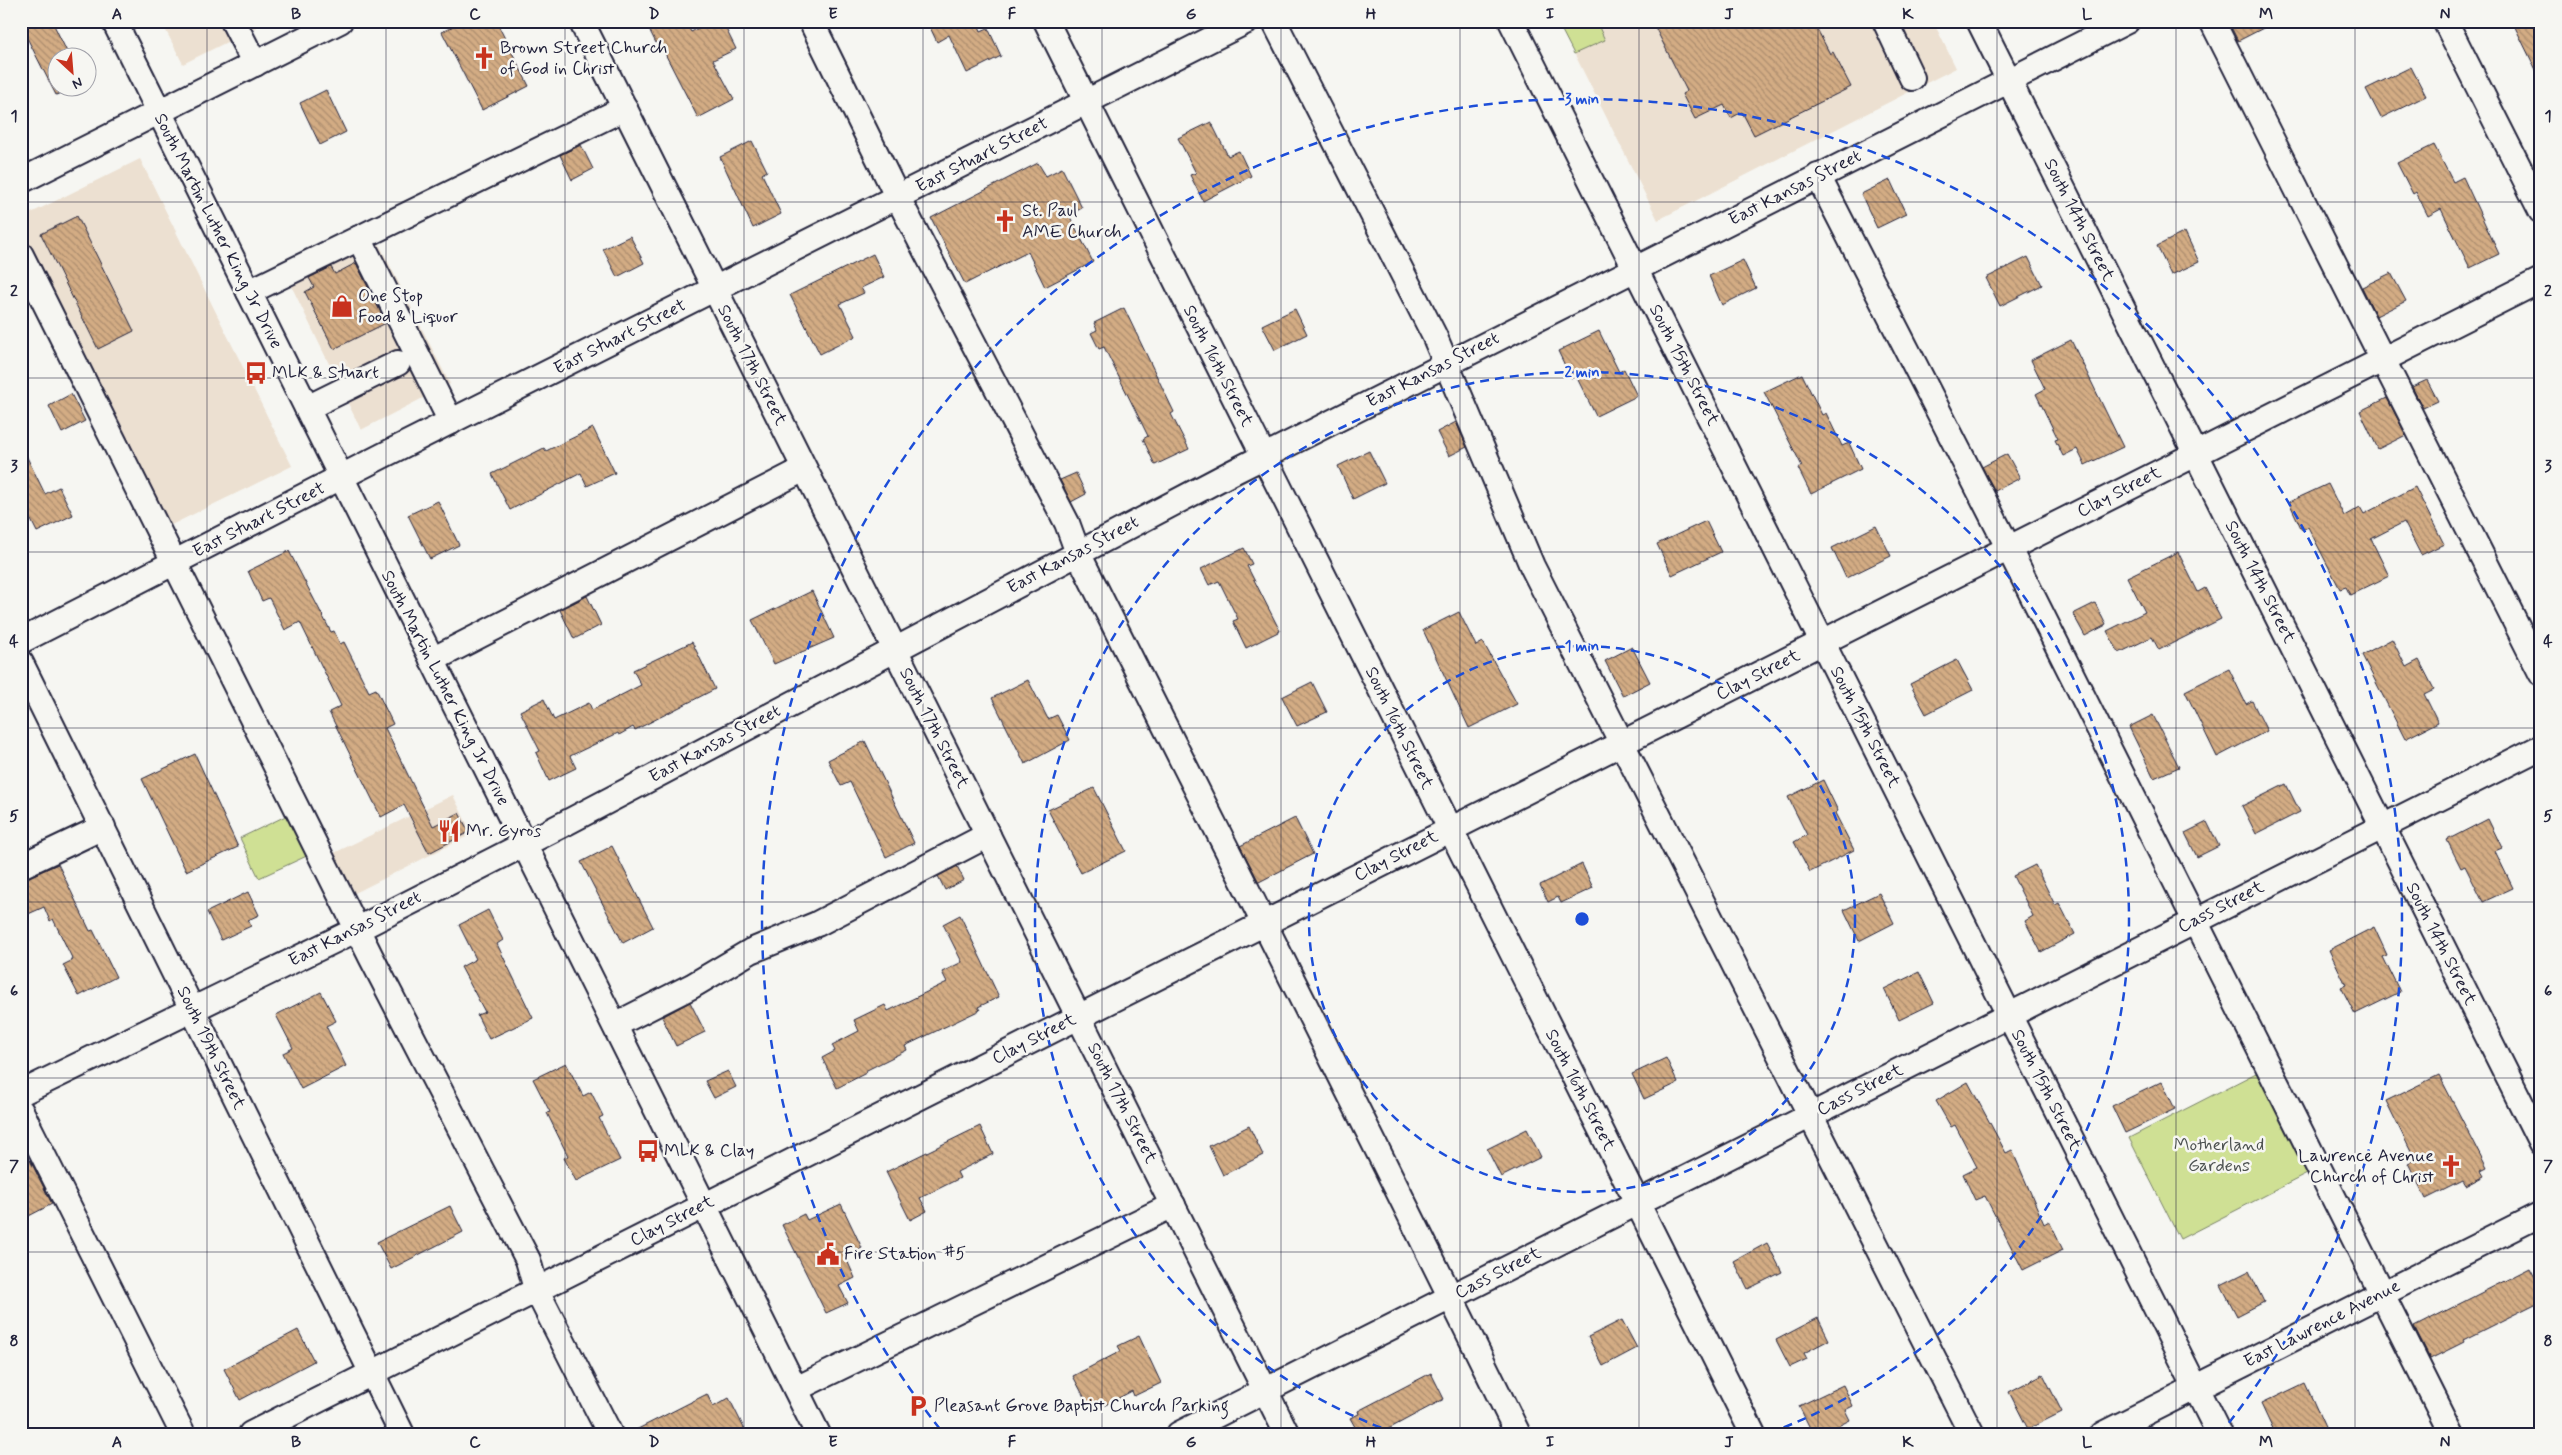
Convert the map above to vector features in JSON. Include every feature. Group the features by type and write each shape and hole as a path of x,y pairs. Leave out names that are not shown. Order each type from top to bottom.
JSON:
{"street":[{"name":"South Martin Luther King Jr Drive","path":"114,21 818,1434"},
{"path":"233,21 255,64"},
{"path":"21,181 340,21"},
{"name":"South 17th Street","path":"581,21 1287,1434"},
{"path":"811,21 898,198 1067,523 1078,553 1452,1297 1518,1434"},
{"name":"South 16th Street","path":"1046,21 1182,297 1264,456 1753,1434"},
{"name":"East Stuart Street","path":"21,641 1247,21"},
{"path":"1274,21 1434,336 1532,566 1972,1434"},
{"name":"South 15th Street","path":"1511,21 2219,1434"},
{"path":"1884,21 1912,78"},
{"name":"South 14th Street","path":"1979,21 2541,1143"},
{"name":"East Kansas Street","path":"21,1092 358,929 1264,456 2127,21"},
{"path":"2212,21 2541,673"},
{"path":"2445,21 2541,211"},
{"path":"249,292 625,108"},
{"path":"1818,176 2008,548 2452,1434"},
{"path":"359,238 451,422"},
{"path":"21,255 358,929 528,1260 536,1289 610,1434"},
{"name":"Clay Street","path":"251,1434 704,1204 2541,280"},
{"path":"306,408 398,362"},
{"path":"432,660 804,469"},
{"name":"South 19th Street","path":"21,663 402,1434"},
{"name":"Cass Street","path":"1179,1434 2541,747"},
{"path":"21,866 103,827"},
{"path":"615,1025 692,986 751,951 818,924 988,835"},
{"path":"21,1111 183,1434"},
{"path":"796,1389 1173,1205"},
{"name":"East Lawrence Avenue","path":"2103,1434 2541,1214"}],"shaded area":[{"path":"161,21 254,21 257,27 183,64"},
{"path":"1558,21 1933,21 1956,68 1658,220"},
{"path":"140,159 292,466 163,529 21,246 21,218"},
{"path":"374,234 450,384 361,430 287,277"},
{"path":"453,795 472,834 349,896 328,856"}],"green space":[{"path":"1557,21 1596,21 1605,40 1574,54"},
{"path":"292,813 311,854 259,878 240,838"},
{"name":"Motherland Gardens","path":"2258,1072 2309,1173 2180,1239 2129,1138"}],"building":[{"path":"21,21 52,21 65,48 48,48 48,79 21,26"},
{"path":"463,21 496,21 529,86 482,110 442,32"},
{"path":"645,21 685,21 691,32 712,21 722,21 736,49 713,60 734,99 698,118 659,42 656,43"},
{"path":"927,21 977,21 981,31 988,28 1001,56 967,73 949,35 937,42"},
{"path":"1652,21 1813,21 1830,54 1833,52 1851,87 1754,135 1742,112 1731,118 1724,105 1695,119 1682,94 1687,91"},
{"path":"2228,21 2277,21 2238,41"},
{"path":"2512,21 2541,21 2541,80"},
{"path":"2411,67 2426,96 2381,118 2366,89"},
{"path":"326,90 346,132 320,145 300,103"},
{"path":"1211,122 1228,156 1239,151 1251,176 1203,201 1190,175 1196,173 1178,138"},
{"path":"752,141 767,171 762,174 781,214 753,228 720,157"},
{"path":"581,145 593,169 572,180 560,155"},
{"path":"2434,145 2453,182 2463,177 2499,254 2470,268 2441,209 2428,216 2416,192 2413,194 2397,163"},
{"path":"1038,163 1046,176 1062,168 1082,208 1069,215 1093,262 1045,287 1028,252 965,284 931,218"},
{"path":"1890,180 1906,214 1877,228 1861,194"},
{"path":"77,216 134,331 98,349 41,234"},
{"path":"2185,232 2199,262 2171,275 2157,246"},
{"path":"630,236 644,263 617,277 603,249"},
{"path":"873,254 884,277 861,288 864,293 840,304 856,336 820,354 790,295"},
{"path":"2028,257 2042,285 2000,306 1986,278"},
{"path":"1743,260 1756,288 1722,305 1709,276"},
{"path":"356,263 386,323 334,349 305,292 314,287 309,278 331,267 335,274"},
{"path":"2391,273 2406,301 2376,316 2362,287"},
{"path":"1124,308 1174,412 1171,414 1189,449 1155,465 1143,439 1148,436 1104,347 1099,349 1091,333 1097,330 1094,323"},
{"path":"1295,309 1307,334 1275,350 1262,325"},
{"path":"1599,331 1619,372 1624,369 1637,396 1596,416 1576,376 1571,378 1558,351"},
{"path":"2071,340 2123,447 2085,465 2077,449 2063,456 2055,440 2058,439 2036,394 2045,389 2031,360"},
{"path":"1802,374 1822,415 1826,413 1842,446 1849,443 1861,469 1811,494 1798,468 1802,466 1764,392"},
{"path":"2427,380 2438,401 2423,408 2412,387"},
{"path":"71,394 85,421 62,433 49,406"},
{"path":"2387,398 2406,435 2378,449 2360,411"},
{"path":"1456,422 1467,447 1449,456 1437,432"},
{"path":"593,428 615,473 587,486 581,473 510,510 492,474 544,448 546,451"},
{"path":"21,445 45,494 59,487 73,515 37,532 31,520 21,525"},
{"path":"1369,451 1385,483 1353,499 1338,466"},
{"path":"2007,454 2020,478 1995,491 1982,467"},
{"path":"1076,473 1086,494 1071,502 1060,480"},
{"path":"2328,484 2344,516 2360,507 2364,514 2415,487 2444,544 2421,555 2404,522 2371,539 2389,576 2350,595 2346,587 2340,589 2308,527 2302,530 2289,502"},
{"path":"438,501 459,545 430,559 408,515"},
{"path":"1706,521 1721,552 1672,575 1657,544"},
{"path":"1876,526 1891,556 1846,578 1832,548"},
{"path":"1244,548 1252,564 1247,566 1280,631 1246,648 1233,621 1238,619 1219,581 1209,585 1201,569"},
{"path":"289,551 331,632 334,631 340,644 344,642 369,692 376,689 393,724 385,728 433,826 459,813 469,832 429,853 404,805 381,817 329,712 341,706 300,622 285,630 269,598 262,601 248,571"},
{"path":"2178,552 2198,592 2205,588 2221,619 2159,650 2152,637 2119,653 2107,631 2145,612 2127,577"},
{"path":"812,591 834,638 774,664 752,620"},
{"path":"587,596 601,625 574,639 560,610"},
{"path":"2095,603 2106,625 2085,636 2073,614"},
{"path":"1459,612 1476,646 1483,642 1517,704 1469,728 1423,630"},
{"path":"2392,639 2406,667 2419,660 2434,689 2424,694 2438,722 2405,739 2362,655"},
{"path":"692,642 715,689 635,730 633,727 619,735 618,733 570,756 576,768 549,781 536,753 540,751 520,711 544,699 554,720 589,703 592,710 641,685 633,670"},
{"path":"1632,647 1650,682 1623,696 1605,661"},
{"path":"1957,660 1973,690 1926,714 1910,684"},
{"path":"2229,669 2246,704 2252,701 2267,731 2217,757 2185,691"},
{"path":"1028,680 1048,719 1057,715 1070,740 1025,764 992,698"},
{"path":"1312,682 1327,712 1297,726 1282,697"},
{"path":"2153,715 2179,767 2154,778 2129,727"},
{"path":"865,741 914,843 886,857 850,782 841,786 828,760"},
{"path":"195,754 238,847 186,871 142,779"},
{"path":"1823,780 1838,811 1835,813 1854,850 1810,872 1794,842 1807,835 1788,797"},
{"path":"2286,784 2300,812 2256,834 2242,806"},
{"path":"1094,788 1126,851 1081,873 1048,810"},
{"path":"1295,818 1313,854 1259,882 1240,846"},
{"path":"2488,819 2502,848 2495,851 2513,888 2483,902 2465,866 2461,868 2447,840"},
{"path":"2207,822 2219,846 2197,857 2185,833"},
{"path":"612,846 653,927 623,943 581,862"},
{"path":"58,864 90,931 93,930 116,977 79,996 63,965 73,960 53,919 50,921 44,907 26,915 21,905 21,880"},
{"path":"1582,864 1593,888 1561,903 1558,897 1548,902 1540,885"},
{"path":"2035,865 2055,905 2059,903 2075,934 2041,952 2025,921 2033,916 2013,876"},
{"path":"957,866 964,880 945,890 938,876"},
{"path":"248,892 259,915 248,920 251,926 221,940 207,912"},
{"path":"1879,893 1894,923 1859,941 1844,910"},
{"path":"488,910 503,940 497,944 533,1018 489,1039 477,1015 485,1012 461,967 476,959 459,925"},
{"path":"960,915 999,997 978,1007 980,1010 905,1046 907,1050 865,1071 866,1073 837,1088 822,1058 835,1051 832,1045 859,1031 854,1020 885,1005 888,1011 947,982 942,972 962,962 943,924"},
{"path":"2374,927 2387,955 2383,957 2400,992 2355,1014 2341,987 2346,985 2329,950"},
{"path":"1919,972 1934,1003 1899,1020 1884,989"},
{"path":"321,992 336,1021 326,1026 346,1066 301,1089 283,1053 293,1048 276,1015"},
{"path":"690,1002 705,1032 676,1046 662,1017"},
{"path":"1666,1058 1678,1083 1644,1099 1632,1074"},
{"path":"566,1063 583,1096 591,1092 603,1116 599,1118 620,1160 576,1181 564,1158 568,1156 547,1113 550,1112 533,1079"},
{"path":"728,1071 736,1087 714,1098 705,1081"},
{"path":"2439,1075 2487,1168 2481,1171 2484,1176 2465,1186 2462,1181 2426,1199 2408,1163 2415,1160 2386,1101"},
{"path":"1968,1082 2006,1153 2012,1150 2044,1224 2049,1221 2063,1250 2023,1270 1985,1196 1975,1200 1963,1174 1977,1167 1955,1125 1951,1127 1936,1101"},
{"path":"2162,1082 2175,1109 2125,1133 2112,1106"},
{"path":"980,1126 993,1154 957,1172 960,1178 920,1198 927,1211 910,1220 886,1172"},
{"path":"1249,1126 1263,1155 1223,1175 1209,1146"},
{"path":"1527,1129 1541,1157 1501,1177 1487,1149"},
{"path":"30,1160 52,1204 21,1220 21,1165"},
{"path":"841,1204 862,1248 845,1256 855,1278 839,1286 848,1303 826,1313 782,1225 804,1214 807,1220"},
{"path":"450,1206 463,1232 391,1269 377,1242"},
{"path":"1767,1243 1782,1272 1748,1289 1734,1261"},
{"path":"2530,1268 2541,1289 2541,1301 2463,1340 2464,1342 2430,1359 2414,1327"},
{"path":"2249,1271 2264,1302 2237,1316 2221,1285"},
{"path":"1818,1318 1829,1340 1804,1353 1807,1359 1790,1367 1776,1340"},
{"path":"1622,1320 1637,1348 1603,1366 1588,1337"},
{"path":"298,1330 314,1361 240,1400 224,1369"},
{"path":"1139,1336 1161,1383 1134,1396 1132,1391 1092,1412 1073,1376 1121,1351 1118,1346"},
{"path":"1431,1373 1444,1399 1379,1434 1359,1434 1350,1418 1359,1414 1358,1411"},
{"path":"2043,1374 2062,1412 2028,1429 2009,1392"},
{"path":"2305,1383 2328,1434 2275,1434 2261,1404"},
{"path":"1843,1385 1853,1406 1845,1410 1850,1420 1822,1434 1813,1434 1799,1406"},
{"path":"707,1394 713,1407 729,1398 747,1434 628,1434"}],"place":[{"name":"Brown Street Church of God in Christ","path":"484,58"},
{"name":"St. Paul AME Church","path":"1005,221"},
{"name":"One Stop Food & Liquor","path":"342,306"},
{"name":"MLK & Stuart","path":"256,373"},
{"name":"Mr. Gyros","path":"449,831"},
{"name":"MLK & Clay","path":"648,1151"},
{"name":"Lawrence Avenue Church of Christ","path":"2451,1166"},
{"name":"Fire Station #5","path":"828,1254"},
{"name":"Pleasant Grove Baptist Church Parking","path":"918,1406"}]}
